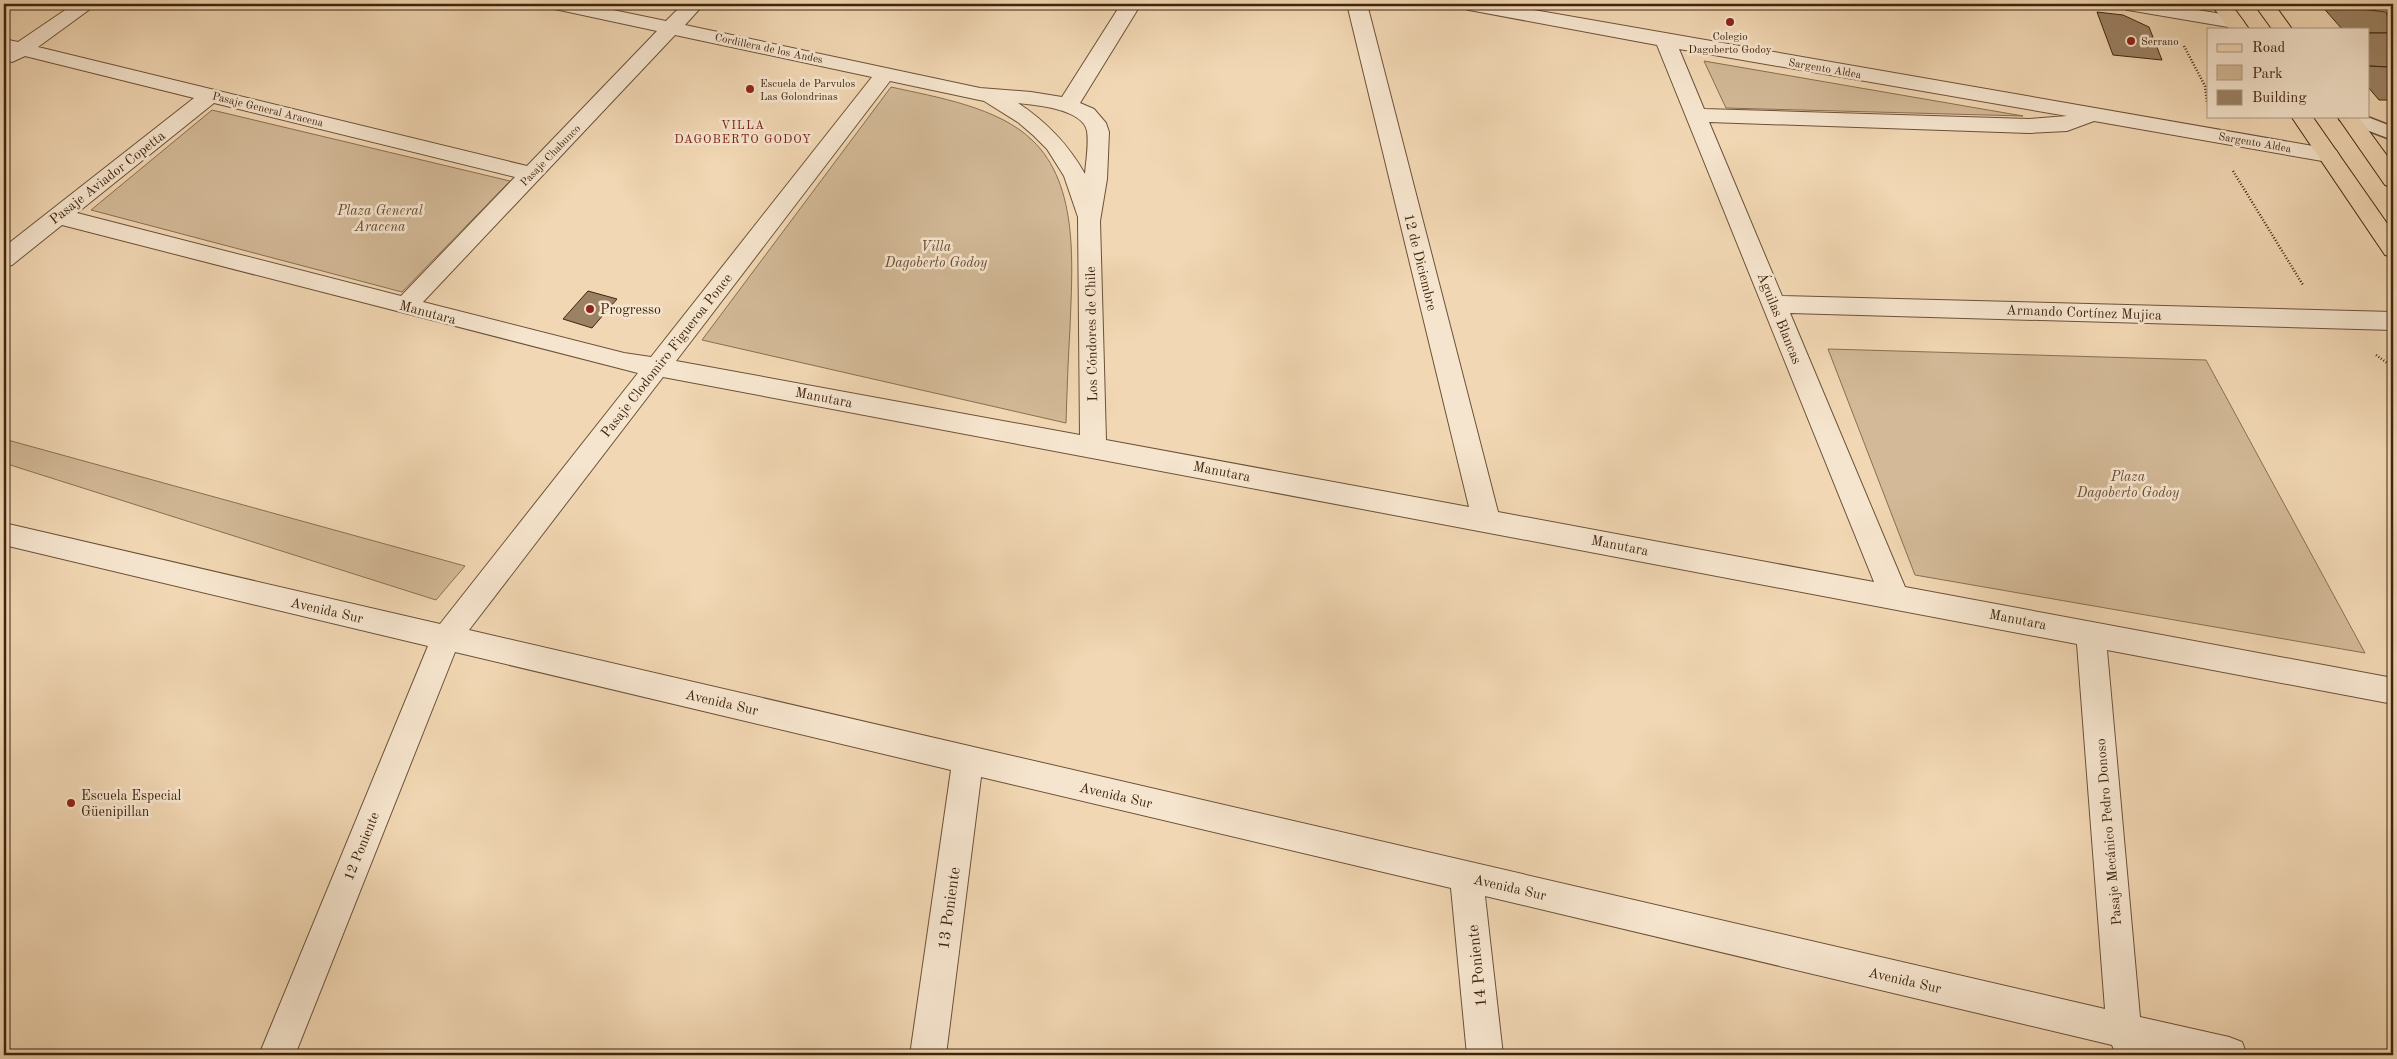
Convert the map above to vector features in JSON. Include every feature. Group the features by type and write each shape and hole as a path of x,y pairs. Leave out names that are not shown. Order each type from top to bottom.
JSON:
{"main road":[{"path":"2221,4 2237,26"},
{"path":"2264,4 2281,28"},
{"path":"2301,118 2393,250"},
{"path":"2348,118 2393,180"}],"street":[{"path":"4,62 13,47 87,4"},
{"name":"Cordillera de los Andes","path":"557,4 980,94 1023,97 1068,105"},
{"name":"Pasaje Chabunco","path":"405,306 694,4"},
{"path":"1068,105 1131,4"},
{"name":"12 de Diciembre","path":"1357,4 1486,520"},
{"name":"Sargento Aldea","path":"1469,4 1665,40 2328,155"},
{"path":"2136,5 2237,26"},
{"name":"Águilas Blancas","path":"1665,40 1894,596"},
{"name":"Pasaje General Aracena","path":"13,47 532,174"},
{"name":"Pasaje Clodomiro Figueroa Ponce","path":"446,638 886,73"},
{"name":"Cordillera de los Andes","path":"980,94 1006,105 1041,130"},
{"name":"Pasaje Aviador Copetta","path":"4,259 211,95"},
{"name":"Los Cóndores de Chile","path":"1068,105 1087,114 1095,123 1098,132 1096,179 1089,221 1093,447"},
{"path":"1696,115 2043,126 2067,124 2093,113"},
{"name":"Los Cóndores de Chile","path":"1041,130 1069,161 1080,185 1089,221"},
{"name":"Manutara","path":"58,216 624,362 1486,520 2393,691"},
{"name":"Armando Cortínez Mujica","path":"1774,304 2393,321"},
{"name":"Avenida Sur","path":"4,534 1466,877 2129,1043 2228,1055"},
{"name":"Pasaje Mecánico Pedro Donoso","path":"2091,633 2129,1043"},
{"name":"12 Poniente","path":"277,1055 446,638"},
{"name":"13 Poniente","path":"928,1055 968,760"},
{"name":"14 Poniente","path":"1466,877 1485,1055"}],"lane":[{"path":"2352,118 2393,134"}],"path":[{"path":"2136,5 2148,13 2170,20 2205,86 2207,105"},
{"path":"2211,134 2326,322 2393,367"}],"green space":[{"path":"1704,61 2023,116 1726,108"},
{"name":"Villa Dagoberto Godoy","path":"891,87 946,99 1002,119 1032,140 1047,159 1058,180 1066,204 1072,254 1066,423 702,340"},
{"name":"Plaza General Aracena","path":"212,110 510,181 402,292 91,210"},
{"name":"Plaza Dagoberto Godoy","path":"1828,349 2206,360 2365,653 1915,575"},
{"path":"4,439 465,566 436,600 4,463"}],"building":[{"path":"2320,4 2386,12 2393,33 2370,33 2370,28 2341,28"},
{"name":"Serrano","path":"2097,12 2123,15 2149,27 2162,60 2113,55"},
{"path":"2370,33 2393,33 2393,67 2370,66"},
{"path":"2370,66 2387,67 2393,75 2393,100 2379,100 2370,89"},
{"name":"Progresso","path":"588,291 617,299 592,328 563,319"}],"place":[{"name":"Colegio Dagoberto Godoy","path":"1730,22"},
{"name":"Serrano","path":"2131,41"},
{"name":"Escuela de Parvulos Las Golondrinas","path":"750,89"},
{"name":"Progresso","path":"590,309"},
{"name":"Escuela Especial Güenipillan","path":"71,803"}],"district":[{"name":"VILLA DAGOBERTO GODOY","path":"743,132"}]}
